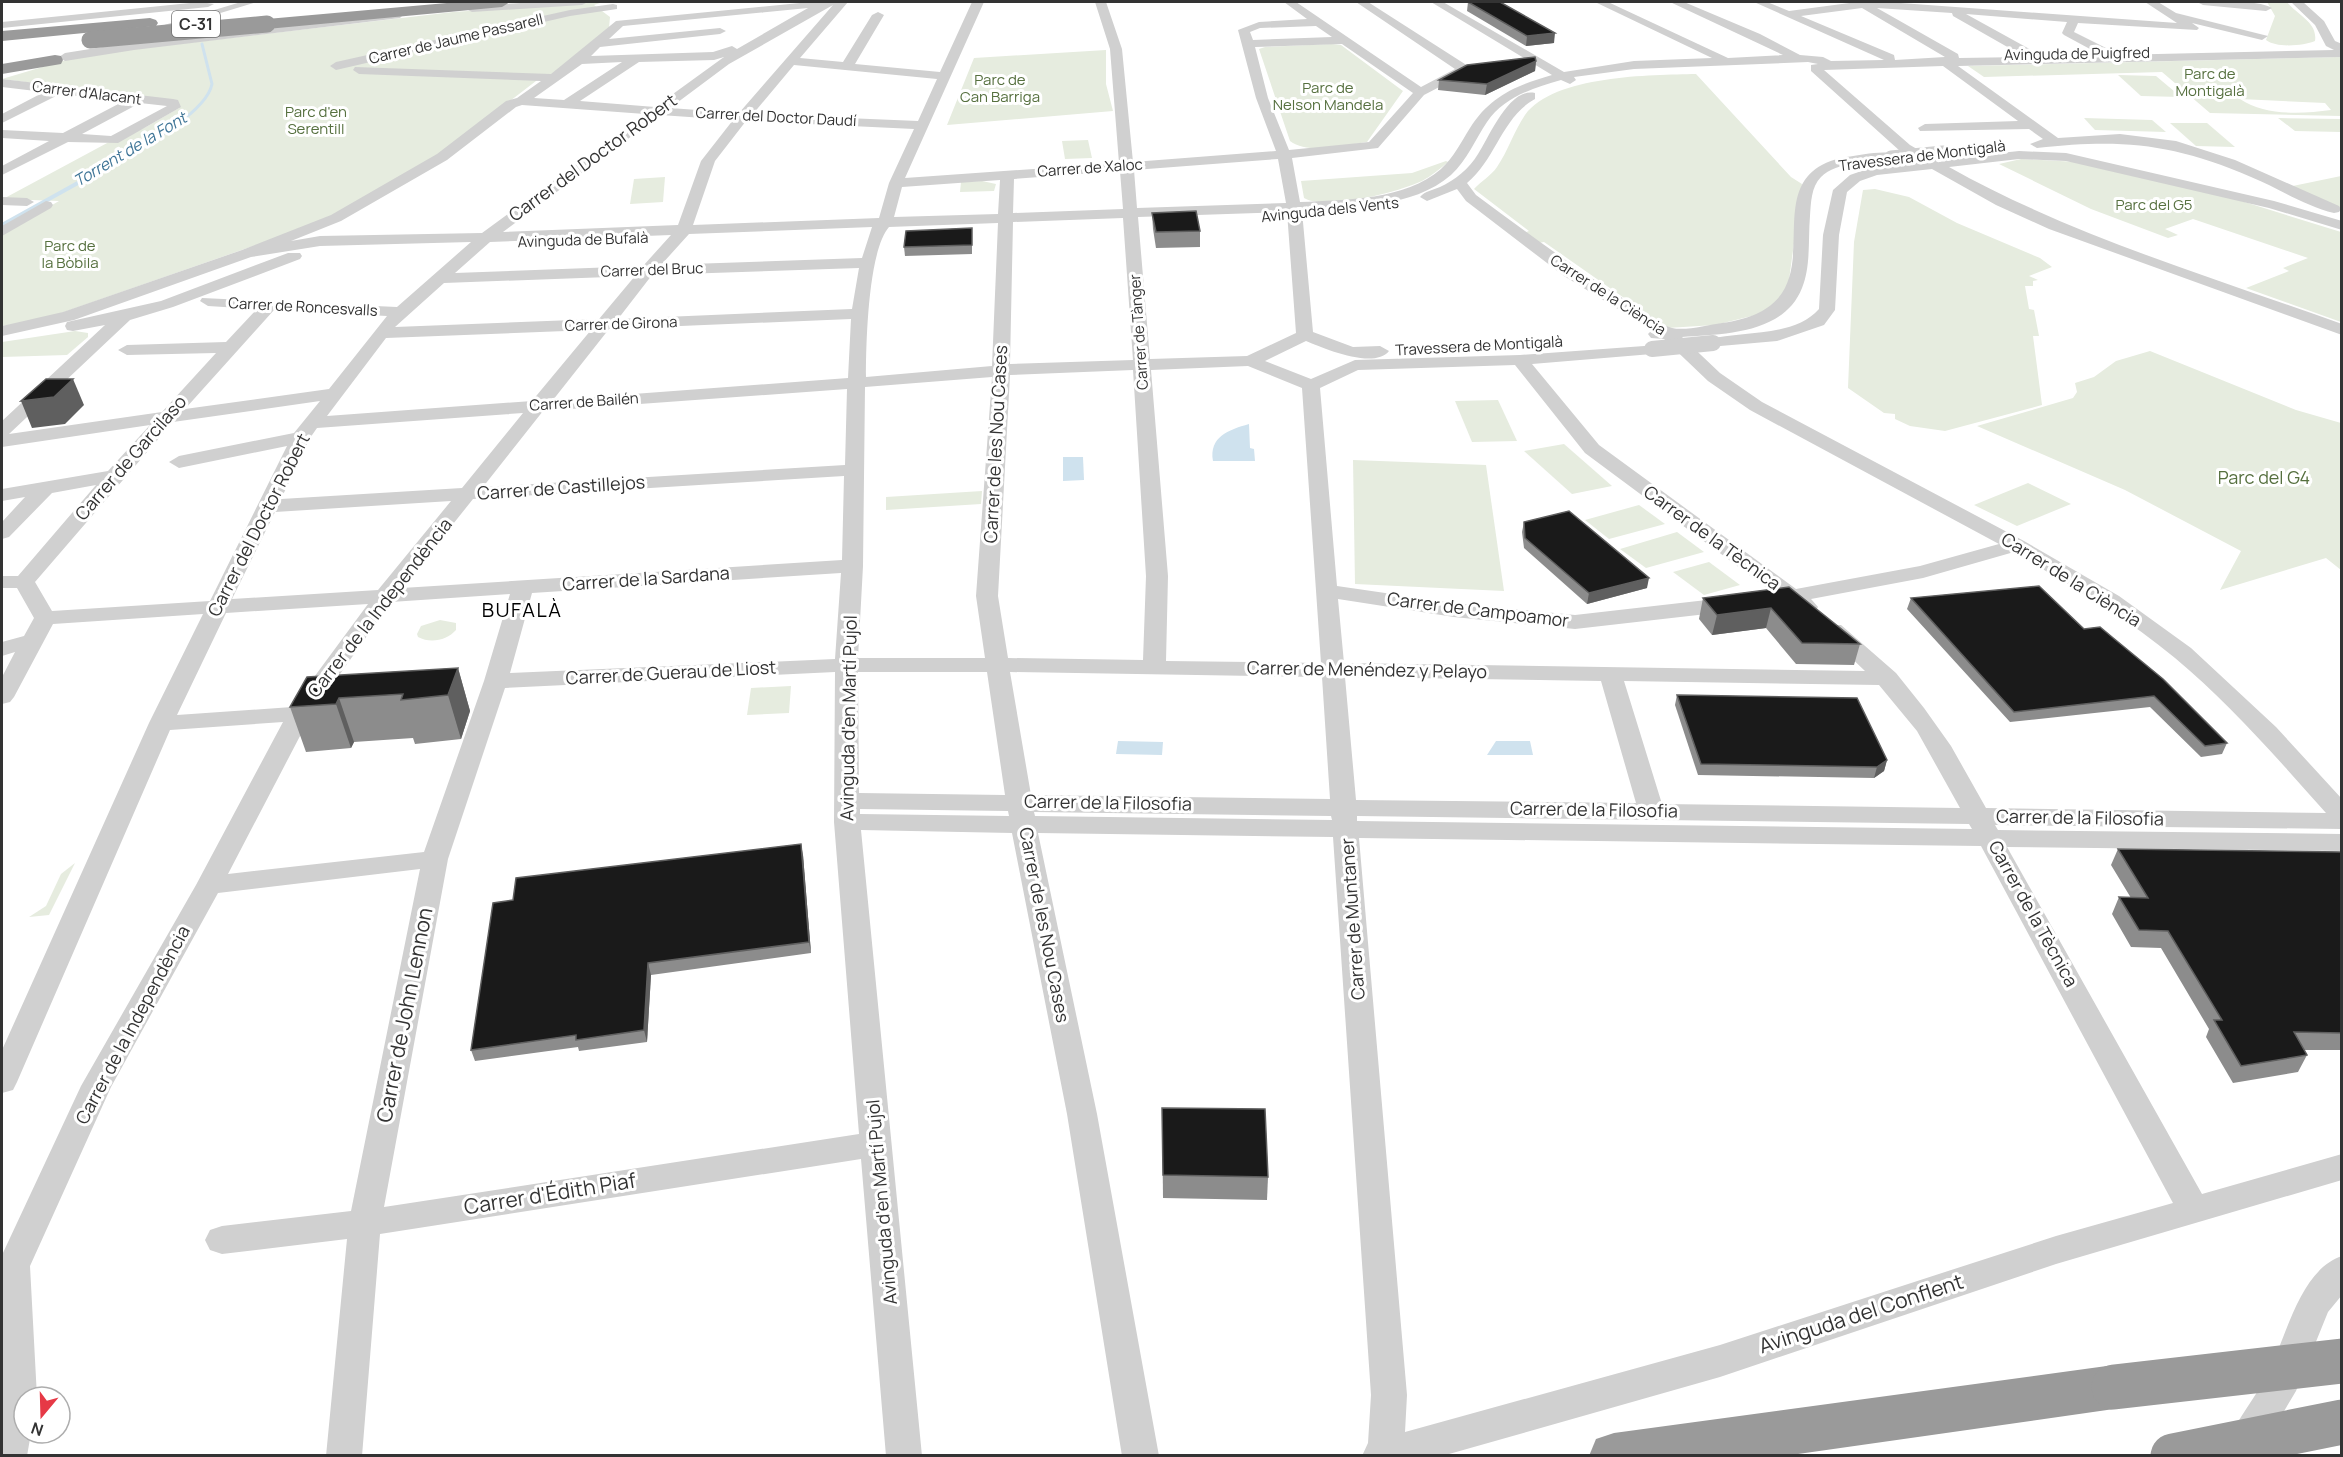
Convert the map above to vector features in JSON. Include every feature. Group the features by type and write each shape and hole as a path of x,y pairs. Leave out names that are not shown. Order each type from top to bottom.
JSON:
{"highway":[{"name":"C-31","path":"2,42 459,2"},
{"path":"2,49 275,17 502,2"},
{"name":"C-31","path":"2,36 150,23 275,17"},
{"path":"2,69 60,59"},
{"path":"1614,1455 2114,1386 2342,1361"},
{"path":"2174,1455 2342,1422"}],"street":[{"path":"2,25 219,2"},
{"path":"182,6 245,2"},
{"path":"2,76 251,2"},
{"path":"60,59 134,46 422,13 582,2"},
{"path":"579,60 728,55 720,32 700,2"},
{"name":"Carrer de la Independència","path":"8,1455 10,1396 7,1267 96,1086 209,885 299,714 384,597 648,270 680,234 708,160 741,117 842,2"},
{"name":"Avinguda d'en Martí Pujol","path":"904,1455 847,812 846,666 852,566 856,381 860,314 867,263 896,183 978,2"},
{"name":"Carrer de Tànger","path":"1100,2 1116,49 1130,217 1157,576 1154,667"},
{"path":"1289,2 1420,92 1464,69 1361,2"},
{"path":"1436,2 1575,82"},
{"path":"1600,2 1728,62"},
{"path":"1676,2 1812,61 1873,121 1905,148 1939,158 1993,197 2054,226 2342,330"},
{"path":"1759,2 1890,58"},
{"path":"1934,2 2037,58"},
{"path":"2005,2 2031,15"},
{"path":"2151,2 2235,51"},
{"path":"2203,2 2264,5 2269,14 2261,43 2274,50"},
{"path":"2297,2 2320,23 2338,45"},
{"path":"2313,2 2330,17"},
{"path":"2,331 54,320 136,295 248,253 358,207 442,157 511,104 522,101 579,60 620,23 829,3"},
{"name":"Carrer del Doctor Robert","path":"2,1082 161,723 306,430 399,312 482,241 728,55 829,3"},
{"path":"1789,14 1862,3 2031,15 2073,13 2092,20 2193,28"},
{"path":"1862,3 1951,60 2055,142"},
{"path":"611,4 620,23"},
{"name":"Carrer de Jaume Passarell","path":"554,78 336,66 611,4"},
{"path":"245,33 388,8 422,13"},
{"path":"2073,13 2068,33 2108,54"},
{"path":"2168,14 2262,36"},
{"path":"847,66 878,15"},
{"path":"1305,335 1295,212 1284,155 1262,98 1245,30 1250,27 1320,22"},
{"path":"598,44 720,32"},
{"path":"1248,44 1345,40"},
{"name":"Avinguda de Puigfred","path":"2037,58 2274,50 2338,45"},
{"name":"Avinguda de Puigfred","path":"1812,61 2037,58 2338,45"},
{"name":"Avinguda de Puigfred","path":"1812,61 1890,58 1951,60"},
{"path":"567,104 635,59"},
{"path":"790,61 946,76"},
{"name":"Avinguda dels Vents","path":"1295,212 1377,200 1407,191 1443,175 1458,159 1482,115 1491,107 1512,93 1560,75 1651,64 1812,61"},
{"name":"Avinguda dels Vents","path":"881,226 1295,212 1403,203 1443,193 1460,183 1479,164 1508,111 1520,100 1575,82 1632,72 1812,61"},
{"name":"Carrer d'Alacant","path":"2,83 172,103 175,107 168,113 113,140 65,138"},
{"path":"2,119 59,89"},
{"name":"Carrer de Xaloc","path":"896,183 1284,155 1373,145 1420,92"},
{"path":"2,171 138,99"},
{"path":"2,337 124,316 167,304 290,258 453,159 522,105 522,101"},
{"name":"Carrer del Doctor Daudí","path":"522,101 741,117 922,125"},
{"path":"1852,161 1878,147 1881,140 1873,121"},
{"path":"1925,128 2031,125"},
{"path":"2,134 65,138"},
{"name":"Travessera de Montigalà","path":"1353,358 1520,360 1777,336 1818,321 1827,310 1831,235 1837,200 1843,185 1855,177 1875,171 1939,158 2055,142 2122,138 2177,146 2212,157 2342,213"},
{"name":"Travessera de Montigalà","path":"1353,358 1668,333 1745,323 1771,315 1781,308 1795,290 1808,184 1821,170 1852,161 2019,155 2078,159 2274,205 2342,226"},
{"name":"Carrer de les Nou Cases","path":"1007,175 1001,371 987,596 1021,813 1082,1114 1141,1455"},
{"name":"Carrer de la Ciència","path":"1460,183 1471,198 1570,273 1668,333 1714,377 1756,406 2017,545 2111,601 2183,653 2267,732 2342,815"},
{"path":"2,201 27,202"},
{"path":"2,232 45,205"},
{"name":"Avinguda de Bufalà","path":"290,258 342,248 881,226"},
{"path":"248,253 320,241"},
{"name":"Avinguda de Bufalà","path":"320,241 482,241"},
{"path":"229,259 252,265 250,272"},
{"name":"Carrer del Bruc","path":"437,278 867,263"},
{"path":"136,295 144,303 167,304"},
{"path":"2,431 124,316 136,295"},
{"name":"Carrer de Roncesvalls","path":"208,301 399,312"},
{"path":"54,383 97,356 129,329 158,313 167,304"},
{"name":"Carrer de Garcilaso","path":"24,582 165,419 269,305"},
{"name":"Carrer de Girona","path":"383,333 860,314"},
{"path":"86,324 106,333"},
{"path":"1305,335 1353,358"},
{"path":"1250,361 1305,335"},
{"name":"Carrer de la Ciència","path":"1756,406 1725,363 1738,350 1777,336"},
{"path":"127,350 231,347"},
{"path":"1250,361 1311,385 1353,358"},
{"name":"Carrer de la Tècnica","path":"1520,360 1549,399 1592,449 1641,487 1795,597 1888,678 1917,711 1986,828 2193,1209"},
{"name":"Carrer de Bailén","path":"179,462 306,430 539,405 1001,371 1250,361"},
{"name":"Carrer de Muntaner","path":"1311,385 1389,1395 1383,1455"},
{"path":"2,441 336,393"},
{"name":"Carrer de Castillejos","path":"267,506 854,470"},
{"path":"2,495 115,476"},
{"path":"2,533 45,488"},
{"name":"Carrer de Campoamor","path":"1327,591 1454,610 1575,622 1795,597 1923,572 2017,545"},
{"name":"Carrer de la Sardana","path":"45,618 852,566"},
{"path":"2,582 24,582 45,618 2,697"},
{"name":"Carrer de John Lennon","path":"344,1455 365,1223 435,859 496,681 523,587"},
{"path":"2,649 31,641"},
{"name":"Carrer de Menéndez y Pelayo","path":"846,666 999,665 1888,678"},
{"name":"Carrer de Guerau de Liost","path":"496,681 846,666"},
{"path":"1610,673 1651,811"},
{"path":"161,723 299,714"},
{"name":"Carrer de la Filosofia","path":"1346,818 1651,811 2342,843"},
{"name":"Carrer de la Filosofia","path":"847,812 1986,828 2342,821"},
{"path":"209,885 435,859"},
{"name":"Carrer d'Édith Piaf","path":"222,1240 365,1223 877,1144"},
{"name":"Avinguda del Conflent","path":"1383,1455 1720,1361 2006,1266 2193,1209 2342,1167"},
{"path":"2238,1455 2283,1380 2314,1304 2342,1270"}],"green space":[{"name":"Parc d'en Serentill","path":"603,2 594,5 610,17 609,28 554,74 536,81 437,157 363,202 299,230 41,320 2,326 2,234 59,201 3,199 109,142 146,127 179,108 175,101 2,79 83,55 453,12"},
{"path":"2267,2 2287,2 2310,24 2315,34 2315,41 2290,45 2270,43 2266,40 2275,16"},
{"name":"Parc de Nelson Mandela","path":"1341,45 1403,91 1367,142 1327,148 1298,145 1290,141 1259,49"},
{"name":"Parc de Can Barriga","path":"1106,50 1106,84 1113,111 947,125 974,58"},
{"name":"Parc de Montigalà","path":"2341,57 2341,116 2210,113 2162,72 1984,77 1968,66","holes":["2240,99 2325,103 2331,110 2284,112 2250,105"]},
{"path":"1696,74 1791,177 1802,184 1789,280 1784,296 1764,313 1715,325 1667,328 1544,242 1538,243 1524,233 1529,231 1474,189 1497,167 1525,115 1539,102 1558,92 1604,80"},
{"path":"2118,75 2156,76 2181,97 2141,96"},
{"path":"2084,118 2152,120 2166,132 2095,130"},
{"path":"2278,118 2341,119 2341,132 2295,131"},
{"path":"2170,123 2207,123 2235,147 2196,146"},
{"path":"1088,140 1092,158 1065,159 1062,141"},
{"name":"Parc del G5","path":"2021,159 2078,162 2235,199 2341,232 2341,322 2246,288 2289,271 2283,268 2308,258 2193,219 2165,229 2178,235 2168,238 2091,209 1999,164"},
{"path":"1448,162 1422,181 1380,195 1328,202 1304,198 1301,181 1412,173"},
{"path":"2341,176 2341,209 2288,187"},
{"path":"665,177 663,202 630,204 634,179"},
{"path":"982,181 996,184 994,191 960,192 961,182"},
{"path":"1875,189 1909,197 1957,223 2040,258 2052,267 2029,276 2038,280 2033,281 2033,286 2025,286 2029,309 2034,310 2039,336 2033,336 2042,405 1945,431 1910,426 1895,419 1895,414 1884,413 1848,388 1854,242 1863,190"},
{"path":"75,331 88,333 88,337 67,355 2,357 2,342"},
{"name":"Parc del G4","path":"2150,351 2296,410 2341,423 2341,570 2326,558 2220,590 2241,551 2125,490 1977,426 2073,398 2077,392 2075,383 2094,377 2116,361"},
{"path":"1498,400 1517,441 1472,442 1455,401"},
{"path":"1564,444 1612,486 1572,494 1524,451"},
{"path":"1353,460 1486,465 1504,591 1355,584"},
{"path":"2028,483 2071,504 2017,526 1974,505"},
{"path":"982,491 981,504 886,510 886,497"},
{"path":"1639,505 1665,524 1609,539 1585,520"},
{"path":"1677,532 1704,552 1646,568 1620,549"},
{"path":"1709,562 1740,585 1704,595 1673,572"},
{"path":"440,620 456,623 456,630 438,640 418,637 421,626"},
{"path":"791,686 789,713 747,715 751,688"},
{"path":"75,863 49,915 29,917 46,906 61,874"}],"water":[{"path":"1249,424 1250,448 1254,449 1255,461 1213,461 1214,446 1217,440 1227,432"},
{"path":"1063,457 1083,457 1084,480 1063,481"},
{"path":"1118,741 1163,742 1162,755 1116,754"},
{"path":"1496,741 1530,741 1533,755 1487,755"}],"building":[{"path":"1468,2 1500,2 1555,33 1527,36"},
{"path":"1535,57 1536,61 1487,84 1439,80 1467,65"},
{"path":"1196,211 1200,231 1156,232 1152,213"},
{"path":"972,228 972,245 904,247 906,231"},
{"path":"46,379 73,379 54,397 21,401"},
{"path":"1569,511 1649,578 1589,593 1525,538 1524,522"},
{"path":"2039,586 2084,629 2100,627 2163,679 2227,743 2205,746 2154,696 2014,712 1911,598"},
{"path":"1789,587 1860,644 1802,643 1771,608 1717,615 1703,598"},
{"path":"458,668 448,695 401,700 403,694 339,698 336,704 290,707 307,677"},
{"path":"1677,695 1857,698 1887,760 1877,767 1701,764"},
{"path":"801,844 809,942 648,963 644,1030 576,1040 576,1035 471,1050 493,903 513,900 516,878"},
{"path":"2118,849 2341,852 2342,1033 2294,1032 2307,1055 2241,1066 2214,1020 2222,1020 2168,931 2139,930 2119,897 2148,898"},
{"path":"1162,1108 1265,1109 1268,1177 1163,1175"}],"waterway":[{"name":"Torrent de la Font","path":"100,171 164,134 196,109 207,96 212,84 202,44"},
{"name":"Torrent de la Font","path":"2,225 103,169"}],"district":[{"name":"BUFALÀ","path":"522,610"}],"park label":[{"name":"Parc de la Bòbila","path":"70,254"}]}
